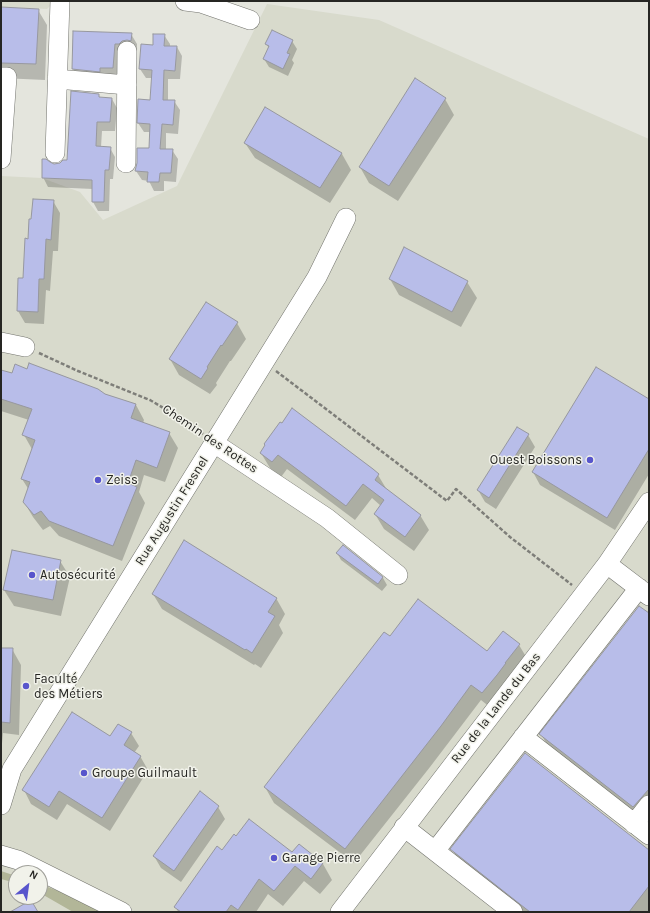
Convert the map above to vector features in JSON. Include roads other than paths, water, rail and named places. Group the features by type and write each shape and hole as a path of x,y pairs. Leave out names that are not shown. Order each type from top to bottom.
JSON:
{"street":[{"path":"55,154 60,1"},
{"path":"184,1 201,3 250,20"},
{"path":"126,162 127,51"},
{"path":"1,77 7,78 1,159"},
{"path":"57,79 127,85"},
{"name":"Rue Augustin Fresnel","path":"1,805 12,769 317,277 346,218"},
{"path":"1,342 25,347"},
{"name":"Chemin des Rottes","path":"214,443 327,518 398,575"},
{"name":"Rue de la Lande du Bas","path":"340,912 607,564 649,502"},
{"path":"435,851 523,737 644,592 607,564"},
{"path":"523,737 649,835"},
{"path":"634,824 649,805"},
{"path":"404,827 513,912"},
{"path":"1,855 18,860 122,912"}],"place":[{"name":"Ouest Boissons","path":"590,460"},
{"name":"Zeiss","path":"98,480"},
{"name":"Autosécurité","path":"32,575"},
{"name":"Faculté des Métiers","path":"26,686"},
{"name":"Groupe Guilmault","path":"84,773"},
{"name":"Garage Pierre","path":"274,858"}]}
